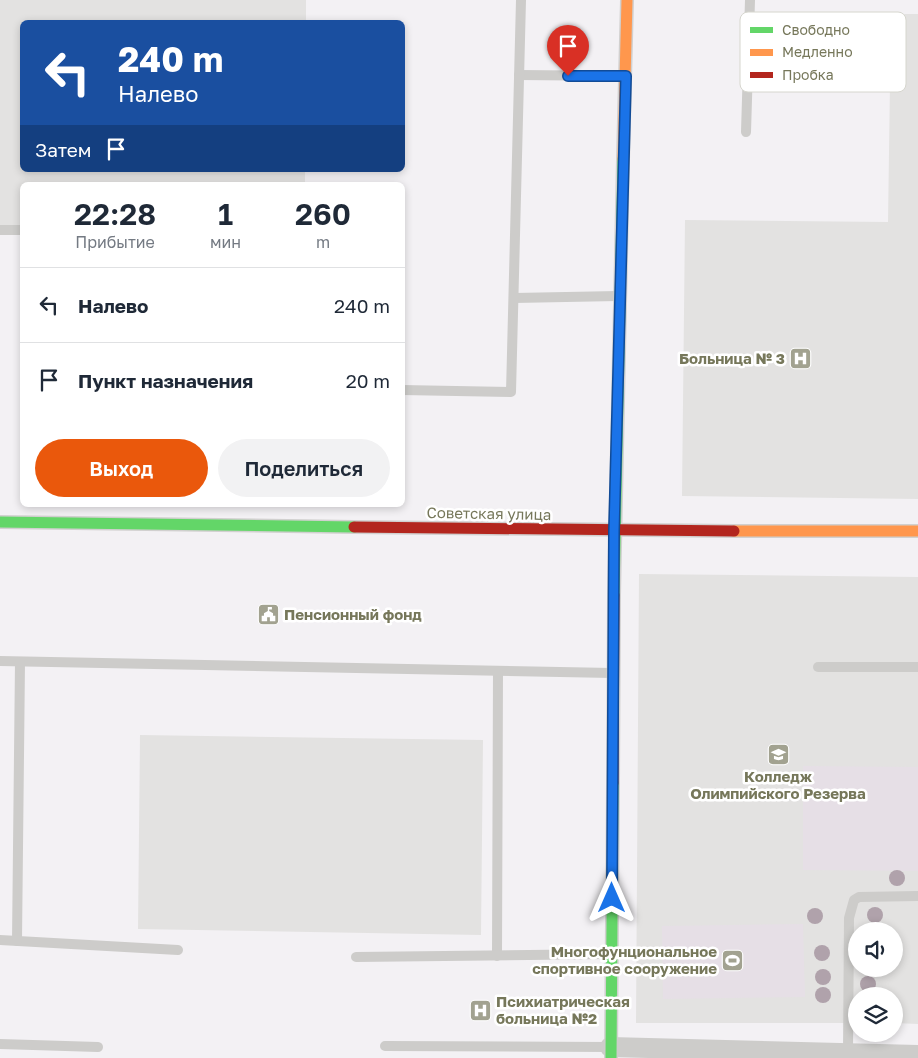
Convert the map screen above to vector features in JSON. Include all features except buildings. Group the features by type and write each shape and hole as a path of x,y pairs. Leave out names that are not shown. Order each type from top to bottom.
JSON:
{"street":[{"path":"627,0 614,531 610,1052 848,1052 918,1055"},
{"name":"Советская улица","path":"0,522 614,531 918,531"}],"lane":[{"path":"405,390 512,392 521,0"},
{"path":"519,75 626,76"},
{"path":"746,132 747,92"},
{"path":"0,230 20,230"},
{"path":"514,298 620,296"},
{"path":"0,661 613,673"},
{"path":"17,941 20,662"},
{"path":"818,667 918,667"},
{"path":"497,956 498,671"},
{"path":"848,1052 849,918 854,900 859,897 918,896"},
{"path":"0,940 178,950"},
{"path":"356,957 611,954"},
{"path":"0,1044 98,1047"},
{"path":"385,1046 610,1052"}],"shaded area":[{"path":"0,0 306,0 306,20 20,20 20,172 305,172 305,182 20,182 20,230 0,229"},
{"name":"Больница № 3","path":"906,14 918,14 918,499 682,496 685,220 888,222 890,92 906,92"},
{"name":"Колледж Олимпийского Резерва","path":"639,574 918,577 918,1024 903,1023 903,987 848,987 848,1023 636,1023"},
{"path":"140,735 483,740 481,935 138,929"},
{"path":"803,766 918,767 918,871 803,870"},
{"name":"Многофунциональное спортивное сооружение","path":"803,924 805,997 663,999 662,926"}],"traffic: fast":[{"path":"614,595 623,159"},
{"path":"0,522 354,527"},
{"path":"611,1058 613,783"}],"traffic: slow":[{"path":"623,159 627,0"},
{"path":"734,531 918,531"}],"traffic: jam":[{"path":"354,527 734,531"},
{"path":"613,783 614,595"}],"place":[{"name":"Больница № 3","path":"801,359"},
{"name":"Пенсионный фонд","path":"268,615"},
{"name":"Колледж Олимпийского Резерва","path":"778,754"},
{"name":"Многофунциональное спортивное сооружение","path":"733,961"},
{"name":"Психиатрическая больница №2","path":"480,1011"}],"route":[{"path":"568,76 626,76 614,531 612,898"}]}
